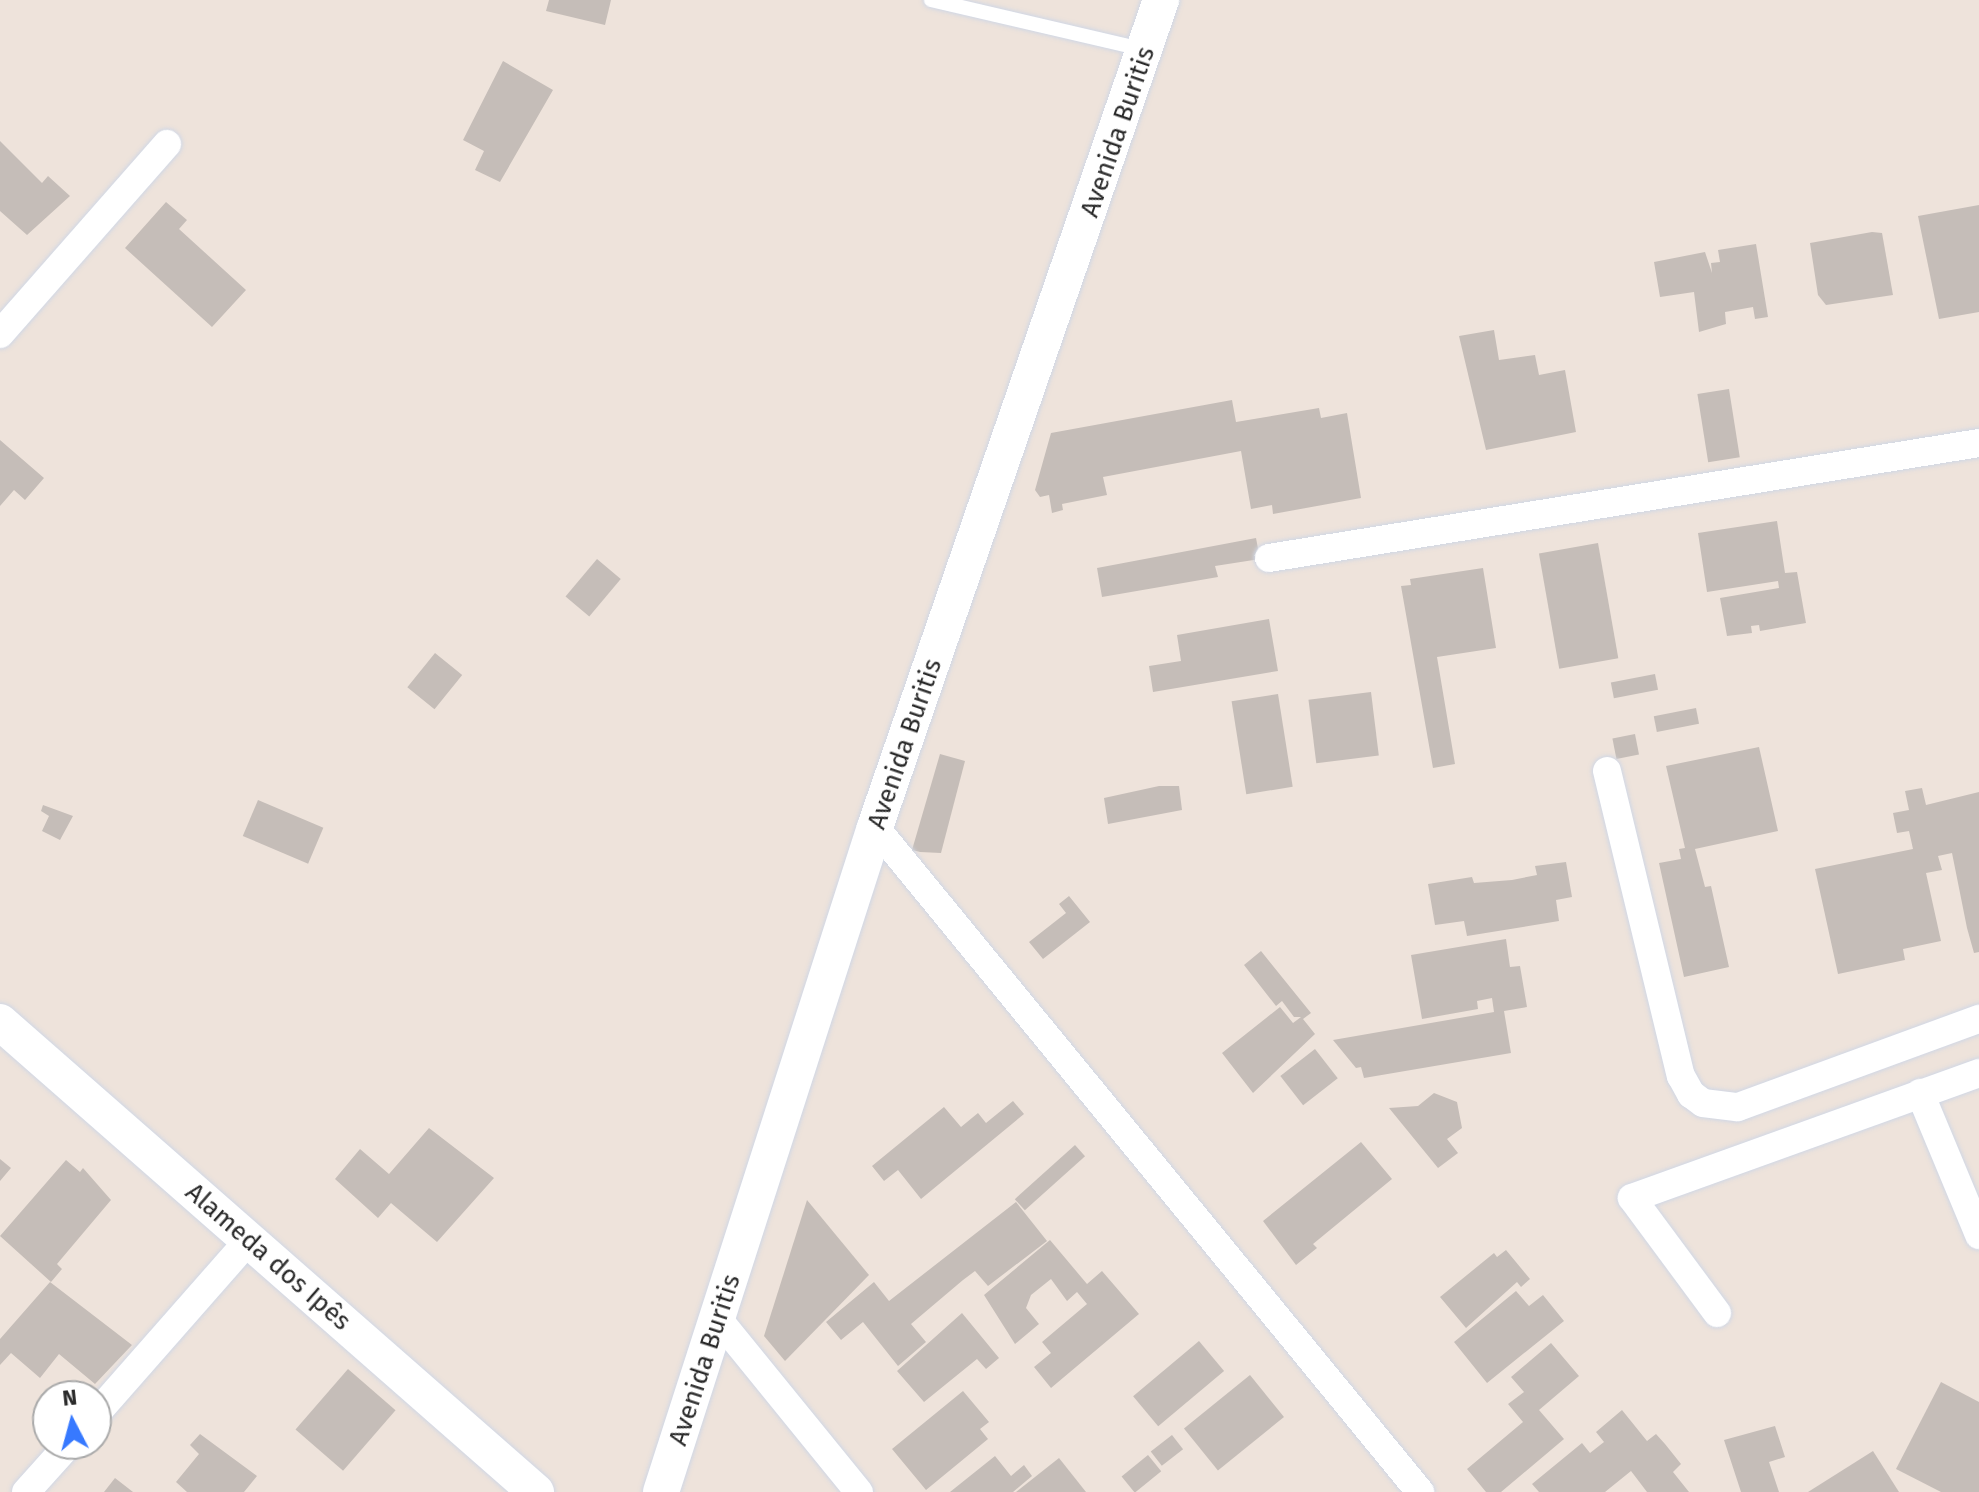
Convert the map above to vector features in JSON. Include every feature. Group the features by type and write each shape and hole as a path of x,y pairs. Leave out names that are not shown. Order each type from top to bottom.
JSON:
{"street":[{"name":"Avenida Buritis","path":"661,1492 719,1320 875,827 1147,50 1161,0"},
{"path":"0,334 167,144"},
{"path":"1269,558 1979,443"},
{"path":"1607,771 1681,1076 1691,1094 1722,1108 1738,1107 1979,1019"},
{"path":"875,827 1420,1492"},
{"name":"Alameda dos Ipês","path":"0,1022 536,1492"},
{"path":"1717,1313 1632,1198 1979,1073"},
{"path":"1920,1093 1979,1235"},
{"path":"112,1396 249,1240"},
{"path":"719,1320 859,1492"},
{"path":"26,1492 55,1460"}],"lane":[{"path":"931,0 1147,50"}],"building":[{"path":"549,0 611,0 605,25 546,11"},
{"path":"503,61 553,90 500,182 475,170 484,151 463,140"},
{"path":"0,141 42,183 48,176 70,196 27,235 0,211"},
{"path":"166,202 187,220 179,229 246,290 212,327 125,248"},
{"path":"1979,205 1979,312 1939,319 1918,216"},
{"path":"1882,233 1893,295 1826,305 1818,295 1810,243"},
{"path":"1756,244 1768,317 1755,319 1753,307 1725,312 1726,324 1699,332 1694,292 1660,297 1654,262 1705,252 1712,273 1711,263 1720,262 1718,250"},
{"path":"1494,330 1499,360 1535,355 1539,375 1565,370 1576,432 1486,450 1459,336"},
{"path":"1729,389 1740,457 1708,462 1697,394"},
{"path":"1232,400 1236,422 1319,408 1321,418 1347,413 1361,498 1273,514 1272,505 1251,509 1241,451 1103,477 1107,495 1062,504 1063,510 1052,513 1049,495 1040,497 1035,490 1051,433"},
{"path":"0,440 44,478 25,500 14,490 0,506"},
{"path":"1777,521 1785,573 1797,572 1806,623 1760,631 1759,625 1751,626 1752,633 1727,636 1720,598 1779,588 1778,581 1707,592 1698,533"},
{"path":"1256,538 1260,559 1215,566 1218,577 1102,597 1097,568"},
{"path":"1598,543 1618,658 1559,669 1539,553"},
{"path":"597,559 621,579 589,616 566,597"},
{"path":"1483,568 1496,648 1437,657 1455,764 1433,768 1401,586 1411,585 1410,579"},
{"path":"1269,619 1278,671 1153,692 1149,666 1181,661 1177,635"},
{"path":"435,653 462,675 435,709 407,687"},
{"path":"1655,674 1658,690 1614,698 1611,683"},
{"path":"1371,692 1379,756 1316,763 1308,700"},
{"path":"1278,694 1293,787 1246,794 1232,701"},
{"path":"1696,708 1699,724 1657,732 1654,716"},
{"path":"1635,734 1639,755 1616,759 1612,738"},
{"path":"1759,747 1778,831 1695,849 1705,887 1711,886 1729,967 1684,977 1659,863 1681,859 1679,849 1685,848 1666,766"},
{"path":"940,754 965,761 941,853 920,852 912,850"},
{"path":"1159,786 1179,786 1182,810 1108,824 1104,798"},
{"path":"1922,788 1926,805 1979,792 1979,952 1974,953 1967,928 1952,853 1938,856 1942,870 1926,873 1941,941 1903,949 1905,960 1838,974 1815,869 1913,849 1909,831 1897,833 1893,813 1909,810 1905,791"},
{"path":"258,800 323,828 308,864 243,836"},
{"path":"43,805 73,816 60,840 42,831 49,816 41,811"},
{"path":"1566,862 1572,897 1556,900 1559,921 1467,936 1464,921 1435,925 1428,884 1472,877 1474,883 1512,880 1537,875 1535,866"},
{"path":"1069,896 1090,922 1043,959 1029,942 1066,913 1059,904"},
{"path":"1506,939 1510,967 1520,966 1527,1007 1504,1011 1511,1053 1364,1078 1361,1067 1356,1068 1333,1040 1494,1012 1492,998 1477,1001 1478,1009 1422,1019 1411,955"},
{"path":"1261,951 1311,1013 1303,1019 1315,1034 1253,1093 1222,1053 1280,1007 1293,1023 1301,1017 1294,1017 1282,1001 1276,1006 1244,965"},
{"path":"1315,1049 1338,1078 1303,1105 1280,1076"},
{"path":"1434,1093 1457,1102 1462,1128 1447,1139 1458,1153 1438,1168 1389,1108 1418,1106"},
{"path":"1013,1101 1024,1114 921,1199 898,1170 884,1181 872,1166 944,1107 961,1127 978,1113 986,1123"},
{"path":"429,1128 494,1178 437,1242 391,1203 378,1218 335,1179 360,1149 389,1174"},
{"path":"1361,1142 1392,1179 1313,1244 1317,1248 1296,1265 1263,1221"},
{"path":"1075,1145 1085,1156 1025,1210 1015,1199"},
{"path":"0,1159 11,1168 0,1181"},
{"path":"66,1160 80,1172 83,1168 111,1200 57,1264 62,1269 51,1282 0,1236"},
{"path":"807,1200 869,1275 785,1361 764,1336"},
{"path":"1016,1202 1047,1241 988,1286 975,1271 963,1280 911,1324 926,1342 898,1366 863,1322 841,1340 826,1322 874,1282 889,1301"},
{"path":"1050,1240 1087,1284 1102,1271 1139,1314 1051,1388 1034,1367 1051,1353 1042,1342 1087,1304 1077,1292 1067,1301 1051,1279 1031,1295 1026,1308 1039,1324 1015,1344 984,1295"},
{"path":"1506,1250 1530,1279 1521,1287 1517,1282 1466,1328 1440,1297 1494,1253 1497,1257"},
{"path":"50,1282 132,1345 99,1380 90,1380 59,1354 40,1378 11,1353 0,1365 0,1339"},
{"path":"1516,1291 1529,1306 1543,1295 1564,1321 1487,1383 1454,1342"},
{"path":"962,1313 999,1358 986,1369 977,1359 924,1402 897,1371"},
{"path":"1199,1341 1224,1371 1158,1426 1133,1396"},
{"path":"1551,1343 1579,1376 1539,1410 1564,1439 1501,1492 1486,1492 1467,1469 1523,1422 1508,1404 1524,1392 1511,1377"},
{"path":"348,1369 396,1410 343,1471 296,1429"},
{"path":"1250,1375 1284,1417 1218,1470 1184,1428"},
{"path":"1941,1382 1979,1402 1979,1492 1941,1492 1896,1469"},
{"path":"963,1391 989,1422 980,1429 988,1439 926,1490 892,1449"},
{"path":"1622,1410 1647,1441 1656,1434 1665,1444 1681,1464 1673,1472 1689,1492 1647,1492 1631,1471 1605,1492 1539,1492 1532,1484 1582,1443 1590,1453 1604,1442 1596,1432"},
{"path":"1775,1426 1785,1457 1769,1462 1779,1492 1741,1492 1724,1440"},
{"path":"200,1434 257,1476 244,1492 187,1492 176,1482 199,1454 190,1445"},
{"path":"1172,1435 1183,1449 1162,1466 1151,1452"},
{"path":"1873,1451 1899,1492 1808,1492"},
{"path":"1148,1455 1161,1471 1136,1492 1122,1476"},
{"path":"995,1456 1011,1476 1024,1465 1032,1476 1013,1492 950,1492"},
{"path":"1059,1458 1086,1492 1016,1492"},
{"path":"115,1478 133,1492 104,1492"}]}
